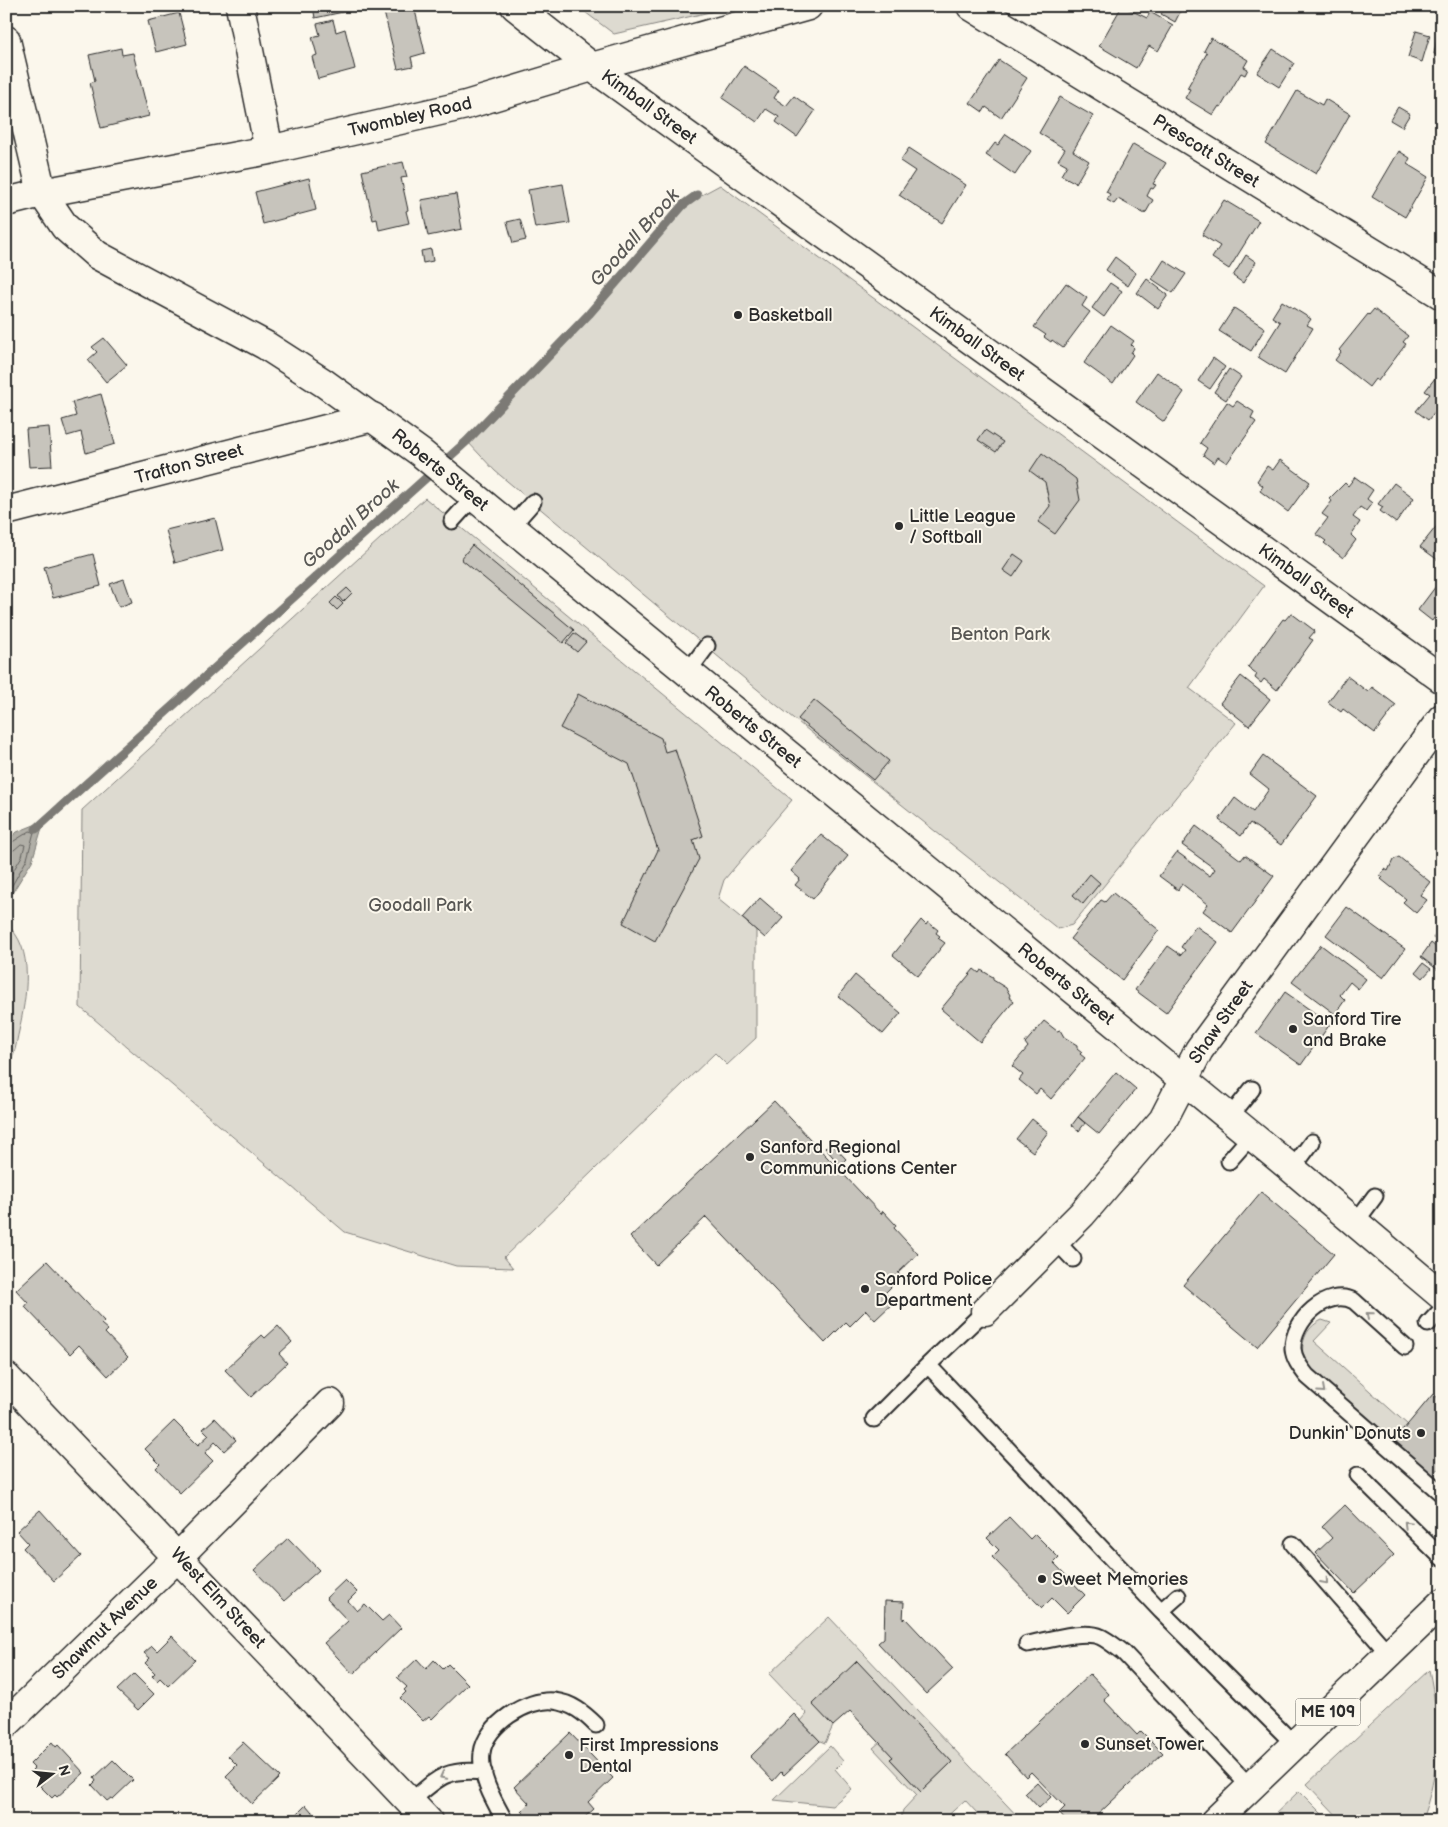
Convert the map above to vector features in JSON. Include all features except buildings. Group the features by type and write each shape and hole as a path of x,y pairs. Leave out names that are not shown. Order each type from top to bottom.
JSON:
{"main road":[{"path":"240,6 269,150"},
{"name":"Kimball Street","path":"515,6 592,67 1442,679"},
{"name":"Twombley Road","path":"6,202 42,193 269,150 466,105 808,6"},
{"name":"Prescott Street","path":"971,6 1442,295"},
{"path":"6,40 42,193"},
{"name":"Roberts Street","path":"42,193 65,227 97,254 265,345 373,417 421,453 1292,1169 1442,1296"},
{"name":"Trafton Street","path":"6,511 373,417"},
{"name":"Shaw Street","path":"985,1311 1064,1250 1082,1214 1163,1120 1199,1050 1442,718"},
{"name":"West Elm Street","path":"6,1377 179,1556 419,1811"},
{"name":"Shawmut Avenue","path":"6,1724 179,1556 330,1402"},
{"name":"ME 109","path":"1215,1821 1442,1603"}],"lane":[{"path":"452,521 467,490"},
{"path":"511,527 534,502"},
{"path":"687,673 707,646"},
{"path":"1229,1118 1252,1089"},
{"path":"1229,1161 1250,1136"},
{"path":"1292,1169 1312,1142"},
{"path":"1355,1223 1376,1196"},
{"path":"1406,1347 1354,1301 1337,1297 1328,1299 1311,1311 1298,1331 1293,1348 1299,1366 1307,1376 1442,1494"},
{"path":"1428,1324 1442,1309"},
{"path":"874,1419 985,1311"},
{"path":"928,1366 1161,1611 1295,1745"},
{"path":"1358,1475 1442,1558"},
{"path":"1293,1544 1389,1654"},
{"path":"1161,1611 1178,1596"},
{"path":"1027,1644 1078,1634 1099,1636 1112,1644 1123,1652 1250,1787"},
{"path":"505,1821 488,1786 484,1772 482,1751 491,1731 502,1722 531,1705 554,1701 582,1711 596,1725"},
{"path":"419,1811 447,1773 463,1770 484,1772"}],"green space":[{"path":"577,6 736,6 614,34"},
{"name":"Benton Park","path":"720,185 1264,586 1189,688 1236,723 1072,925 1058,929 769,699 495,471 467,441 603,299 683,205"},
{"name":"Goodall Park","path":"425,498 792,800 724,880 718,899 756,930 756,1038 727,1065 715,1053 504,1257 513,1268 456,1266 345,1232 80,1007 82,810"},
{"path":"6,924 22,946 25,960 26,989 14,1053 6,1064"},
{"path":"1322,1320 1331,1323 1314,1341 1408,1425 1393,1442 1304,1362 1303,1343 1307,1332"},
{"path":"829,1617 1022,1821 978,1821 974,1817 977,1813 965,1800 942,1821 900,1821 903,1810 917,1795 873,1748 880,1742 893,1757 890,1759 921,1792 952,1762 857,1662 813,1704 833,1726 825,1743 820,1741 801,1721 807,1714 769,1674"},
{"path":"1429,1670 1437,1727 1437,1746 1428,1803 1421,1821 1342,1821 1307,1784"},
{"path":"830,1746 843,1761 835,1769 852,1789 832,1806 774,1800"},
{"path":"1299,1791 1329,1821 1268,1821"}],"water":[{"path":"44,821 32,861 6,903 6,842 17,832"}],"waterway":[{"name":"Goodall Brook","path":"36,829 467,441 589,314 683,205 697,195"}],"place":[{"name":"Basketball","path":"738,315"},
{"name":"Little League / Softball","path":"899,526"},
{"name":"Sanford Tire and Brake","path":"1293,1029"},
{"name":"Sanford Regional Communications Center","path":"750,1157"},
{"name":"Sanford Police Department","path":"865,1289"},
{"name":"Dunkin' Donuts","path":"1421,1433"},
{"name":"Sweet Memories","path":"1042,1579"},
{"name":"Sunset Tower","path":"1085,1744"},
{"name":"First Impressions Dental","path":"569,1755"}]}
